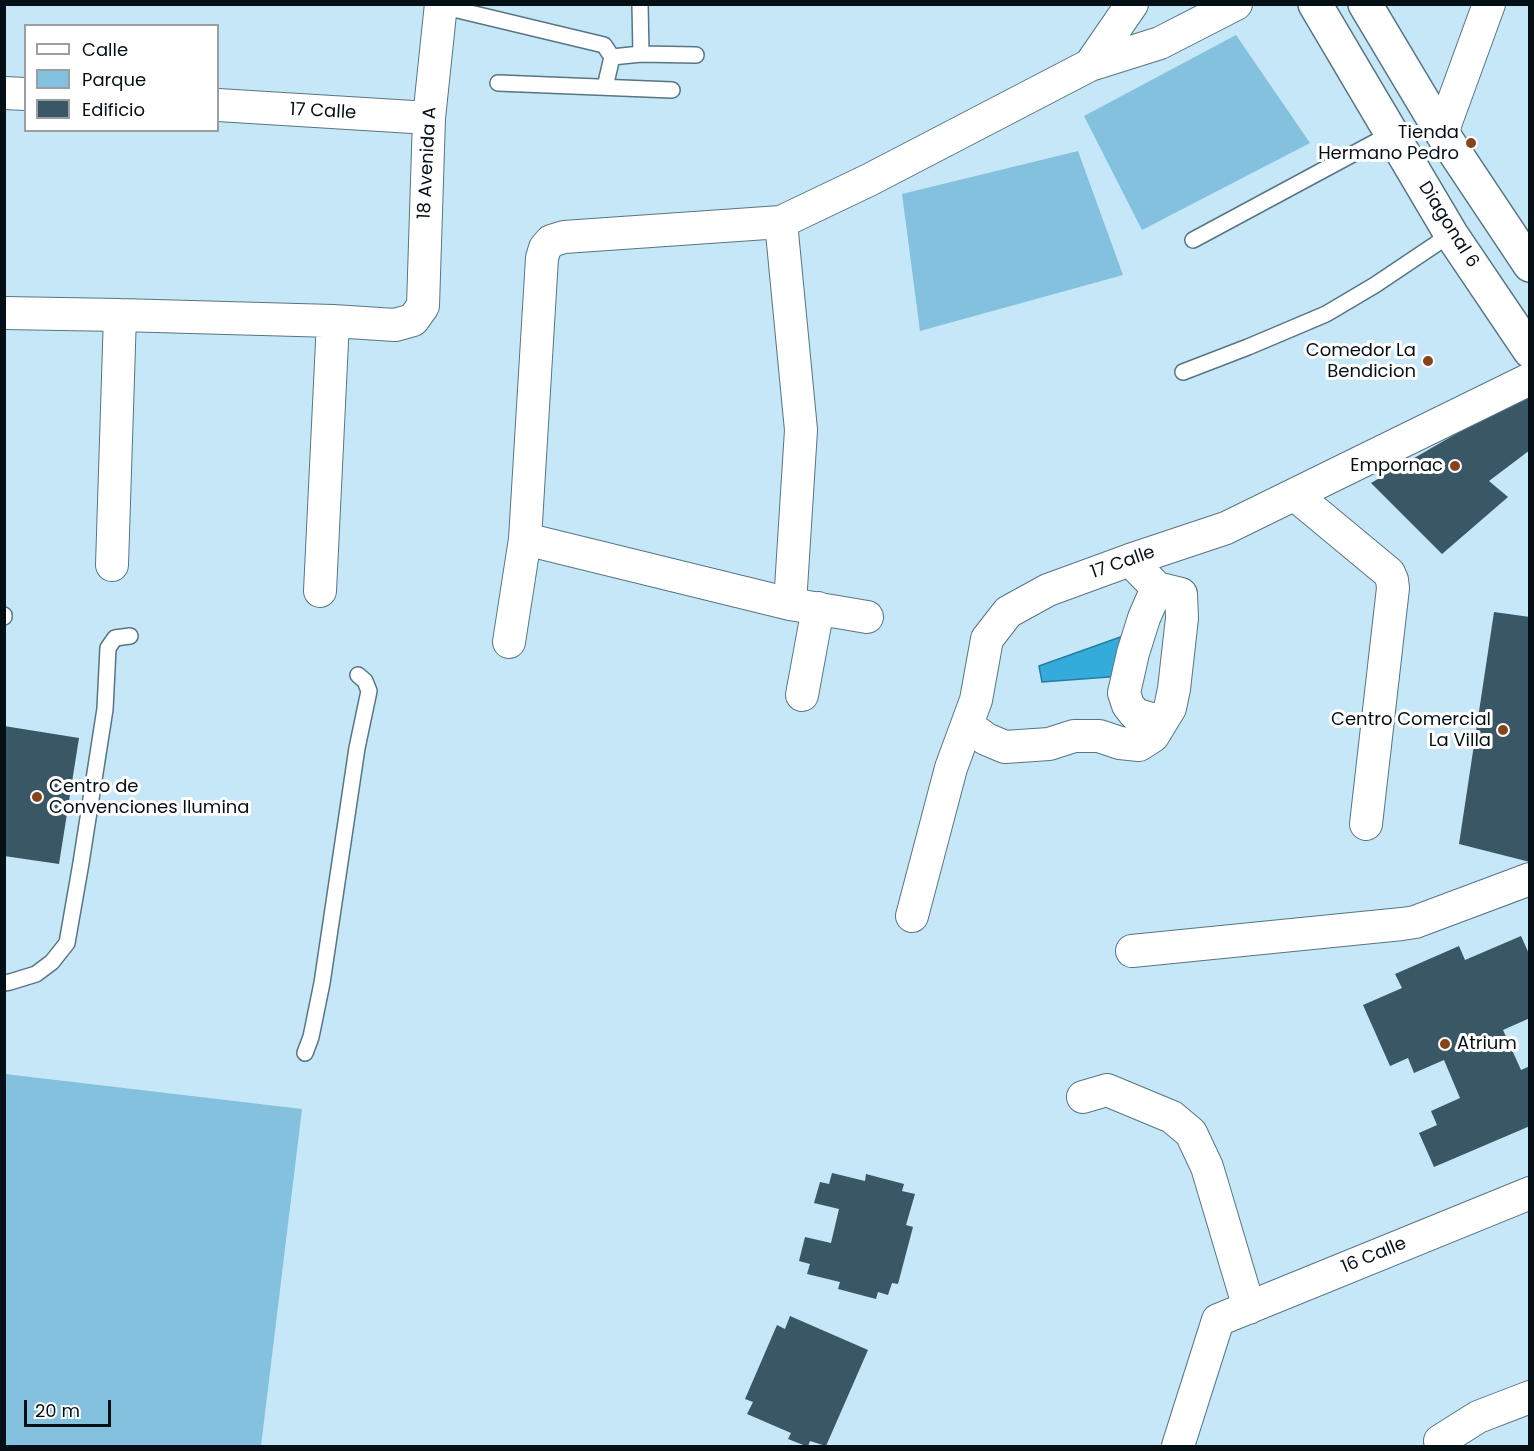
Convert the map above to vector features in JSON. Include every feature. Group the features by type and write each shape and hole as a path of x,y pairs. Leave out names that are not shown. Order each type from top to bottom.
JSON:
{"main road":[{"name":"Diagonal 6","path":"1315,4 1451,234 1530,351"},
{"path":"1365,4 1442,133 1530,265"}],"street":[{"path":"1090,65 1132,4"},
{"path":"509,642 525,539 542,258 548,244 564,237 781,222 868,180 1090,65 1160,43 1236,4"},
{"path":"1442,133 1489,4"},
{"name":"18 Avenida A","path":"333,321 395,325 413,320 423,306 429,118 441,5"},
{"path":"4,93 24,94"},
{"name":"17 Calle","path":"219,105 429,118"},
{"path":"781,222 801,430 804,606 802,695"},
{"path":"4,313 333,321 320,591"},
{"path":"112,565 120,315"},
{"name":"17 Calle","path":"912,916 951,768 976,700 987,639 1008,612 1048,590 1226,528 1530,379"},
{"path":"1295,495 1389,573 1392,580 1393,588 1366,824"},
{"path":"525,539 804,606 867,617"},
{"path":"967,725 986,740 1005,747 1049,744 1074,736 1099,735 1120,743 1139,745 1153,736 1170,708 1174,689 1182,618 1181,594 1157,588 1130,560"},
{"path":"1157,588 1141,627 1124,693 1128,705 1135,714 1151,719 1163,719"},
{"path":"1132,951 1415,922 1530,879"},
{"path":"1083,1097 1107,1090 1172,1117 1191,1133 1207,1167 1248,1308"},
{"name":"16 Calle","path":"1178,1446 1218,1320 1530,1192"},
{"path":"1440,1441 1478,1418 1530,1397"}],"lane":[{"path":"640,4 641,54"},
{"path":"441,5 604,45 612,57 605,87"},
{"path":"612,57 641,54 696,55"},
{"path":"498,83 672,90"},
{"path":"1194,240 1392,133"},
{"path":"1183,372 1326,314 1375,285 1451,234"},
{"path":"4,983 36,974 52,962 68,943 105,709 108,648 115,638 130,636"},
{"path":"305,1053 312,1037 322,983 356,759 369,691 365,681 358,675"}],"green space":[{"path":"1236,35 1310,143 1142,230 1084,116"},
{"path":"1078,151 1123,275 920,331 902,194"},
{"path":"5,1074 302,1109 261,1446 5,1446"}],"shaded area":[{"path":"1126,635 1122,676 1042,682 1039,666"}],"building":[{"name":"Empornac","path":"1530,391 1530,450 1489,481 1508,497 1442,554 1371,483"},
{"name":"Centro Comercial La Villa","path":"1494,612 1530,617 1530,862 1459,844"},
{"name":"Centro de Convenciones Ilumina","path":"4,726 79,738 59,864 4,856"},
{"name":"Atrium","path":"1521,936 1530,956 1530,1018 1503,1030 1521,1070 1530,1066 1530,1126 1434,1167 1419,1133 1437,1125 1431,1111 1460,1098 1444,1060 1414,1073 1408,1058 1390,1066 1363,1005 1402,988 1395,974 1459,946 1465,960"},
{"path":"832,1173 865,1181 866,1174 904,1184 902,1191 915,1194 906,1225 913,1227 898,1284 892,1283 888,1295 878,1292 876,1299 838,1289 840,1282 807,1274 810,1264 799,1261 805,1237 831,1243 839,1209 814,1203 820,1182 829,1184"},
{"path":"790,1316 868,1350 826,1446 810,1441 806,1446 788,1439 791,1433 747,1414 753,1402 745,1399 777,1325 785,1329"}],"place":[{"name":"Tienda Hermano Pedro","path":"1471,143"},
{"name":"Comedor La Bendicion","path":"1428,361"},
{"name":"Empornac","path":"1455,466"},
{"name":"Centro Comercial La Villa","path":"1503,730"},
{"name":"Centro de Convenciones Ilumina","path":"37,797"},
{"name":"Atrium","path":"1445,1044"}]}
